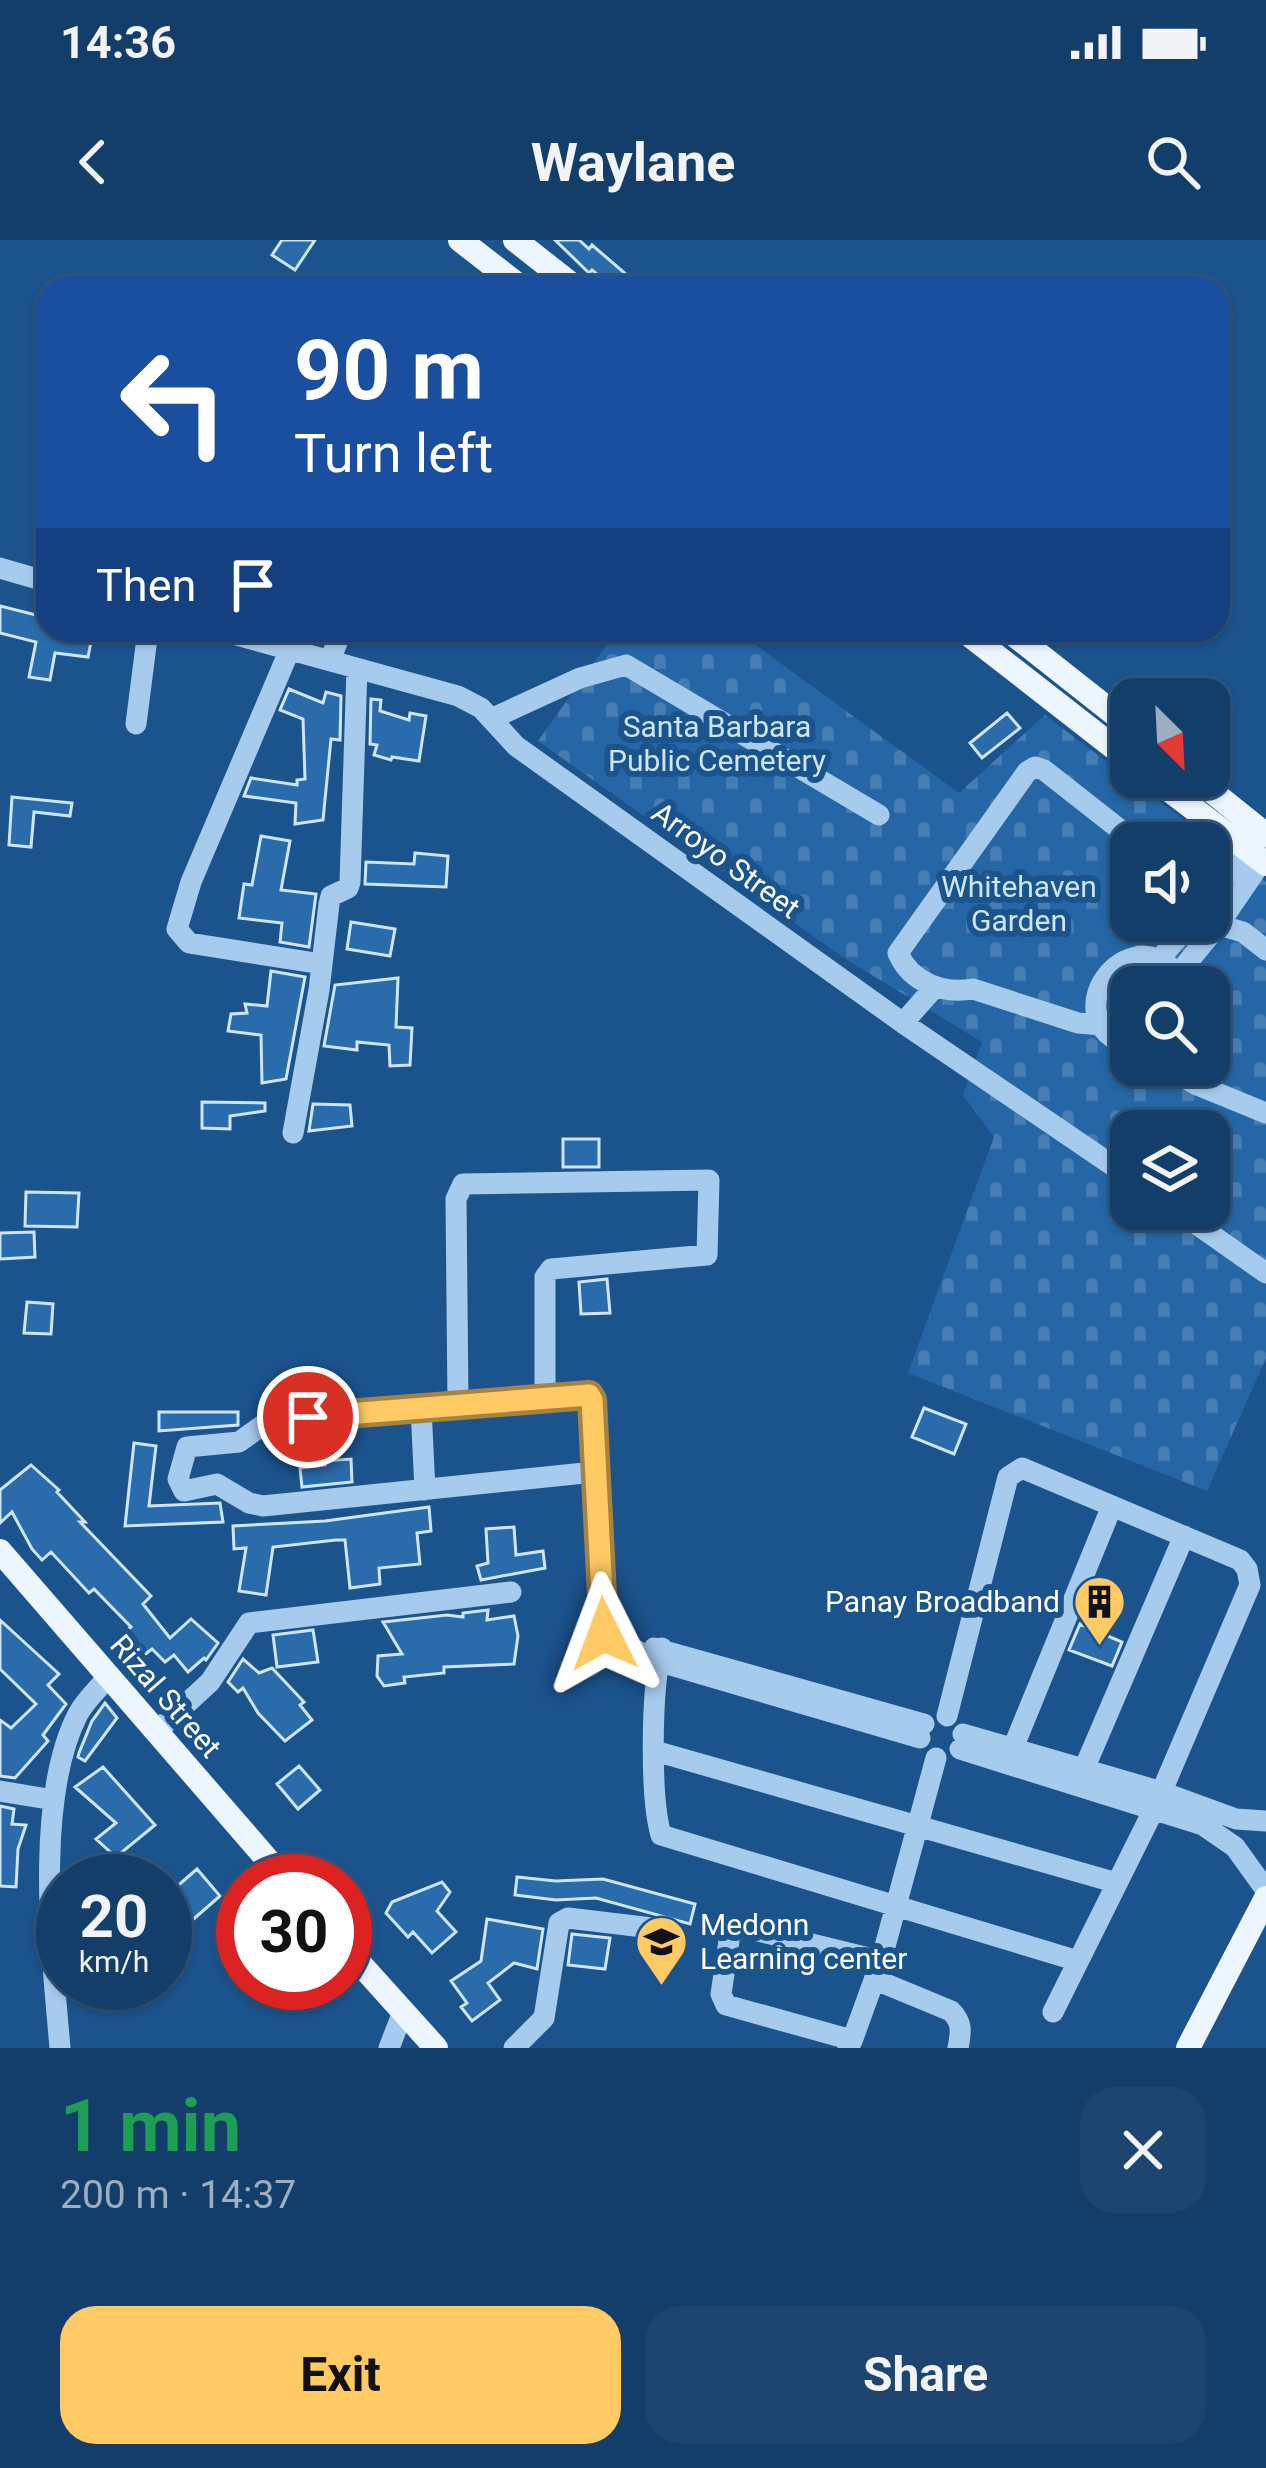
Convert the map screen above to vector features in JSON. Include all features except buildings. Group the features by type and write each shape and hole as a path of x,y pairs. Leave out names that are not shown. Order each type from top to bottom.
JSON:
{"main road":[{"path":"460,240 506,276"},
{"path":"515,240 561,276"},
{"path":"979,642 1110,744"},
{"path":"1023,642 1110,711"},
{"path":"1184,798 1261,849"},
{"path":"1214,798 1261,849"},
{"name":"Rizal Street","path":"0,1550 263,1854"},
{"path":"1188,2048 1266,1894"},
{"path":"372,1977 436,2048"}],"street":[{"path":"0,568 36,578"},
{"path":"136,724 146,642"},
{"name":"Arroyo Street","path":"263,642 458,696 493,718 516,746 903,1023 1110,1164"},
{"path":"330,660 337,642"},
{"path":"290,649 191,882 177,929 189,943 322,964"},
{"path":"493,718 580,678 626,665 879,815"},
{"path":"293,1133 330,899 350,882 357,668"},
{"path":"1102,1025 1078,1023 973,989 934,988 903,966 898,953 1035,767 1110,822"},
{"path":"1230,878 1261,849"},
{"path":"1230,896 1261,849"},
{"path":"1230,928 1266,950"},
{"path":"1160,960 1175,942"},
{"path":"1110,1034 1102,1025 1096,998 1108,972 1131,958 1160,960 1167,966"},
{"path":"903,1023 934,988"},
{"path":"1200,1086 1266,1113"},
{"path":"458,1404 456,1198 463,1184 709,1180 707,1255 550,1268 544,1277 545,1397"},
{"path":"1205,1230 1266,1273"},
{"path":"594,1472 263,1506 248,1503 218,1484 184,1491 178,1479 187,1447 239,1442 270,1420 589,1395 592,1400 604,1634 612,1645 922,1731"},
{"path":"422,1408 425,1490"},
{"path":"947,1716 1008,1477 1022,1468 1240,1560 1257,1587 1053,2012"},
{"path":"1013,1748 1112,1506"},
{"path":"1084,1769 1184,1536"},
{"path":"158,1730 210,1682 249,1623 512,1592"},
{"path":"660,1656 655,1751 659,1828 668,1840 1078,1961"},
{"path":"60,2048 51,1943 54,1800 64,1749 80,1711 108,1677"},
{"path":"947,1716 958,1723 962,1742 950,1758 936,1758 924,1751 922,1731 934,1717 947,1716"},
{"path":"962,1742 1013,1748 1084,1769 1158,1799 1227,1839 1266,1894"},
{"path":"962,1742 1236,1820 1266,1821"},
{"path":"655,1751 1117,1883"},
{"path":"936,1758 897,1908 878,1971 850,2044 726,2005 721,1994 730,1934 742,1927 878,1971 951,2011 962,2030 958,2048"},
{"path":"0,1790 54,1800"},
{"path":"514,2048 544,2018 559,1923 568,1918 660,1930"},
{"path":"389,2048 403,2012"}],"green space":[{"path":"608,642 751,642 959,793 1045,715 1110,764 1110,798 1155,798 1187,822 1110,822 1110,942 1230,942 1230,855 1266,882 1266,1358 1207,1491 908,1373 994,1137 963,1095 982,1042 844,958 538,741"}],"place":[{"name":"Panay Broadband","path":"1099,1647"},
{"name":"Medonn Learning center","path":"661,1987"}],"route":[{"path":"308,1417 589,1395 604,1634"}],"park label":[{"name":"Santa Barbara Public Cemetery","path":"717,743"},
{"name":"Whitehaven Garden","path":"1019,903"}]}
